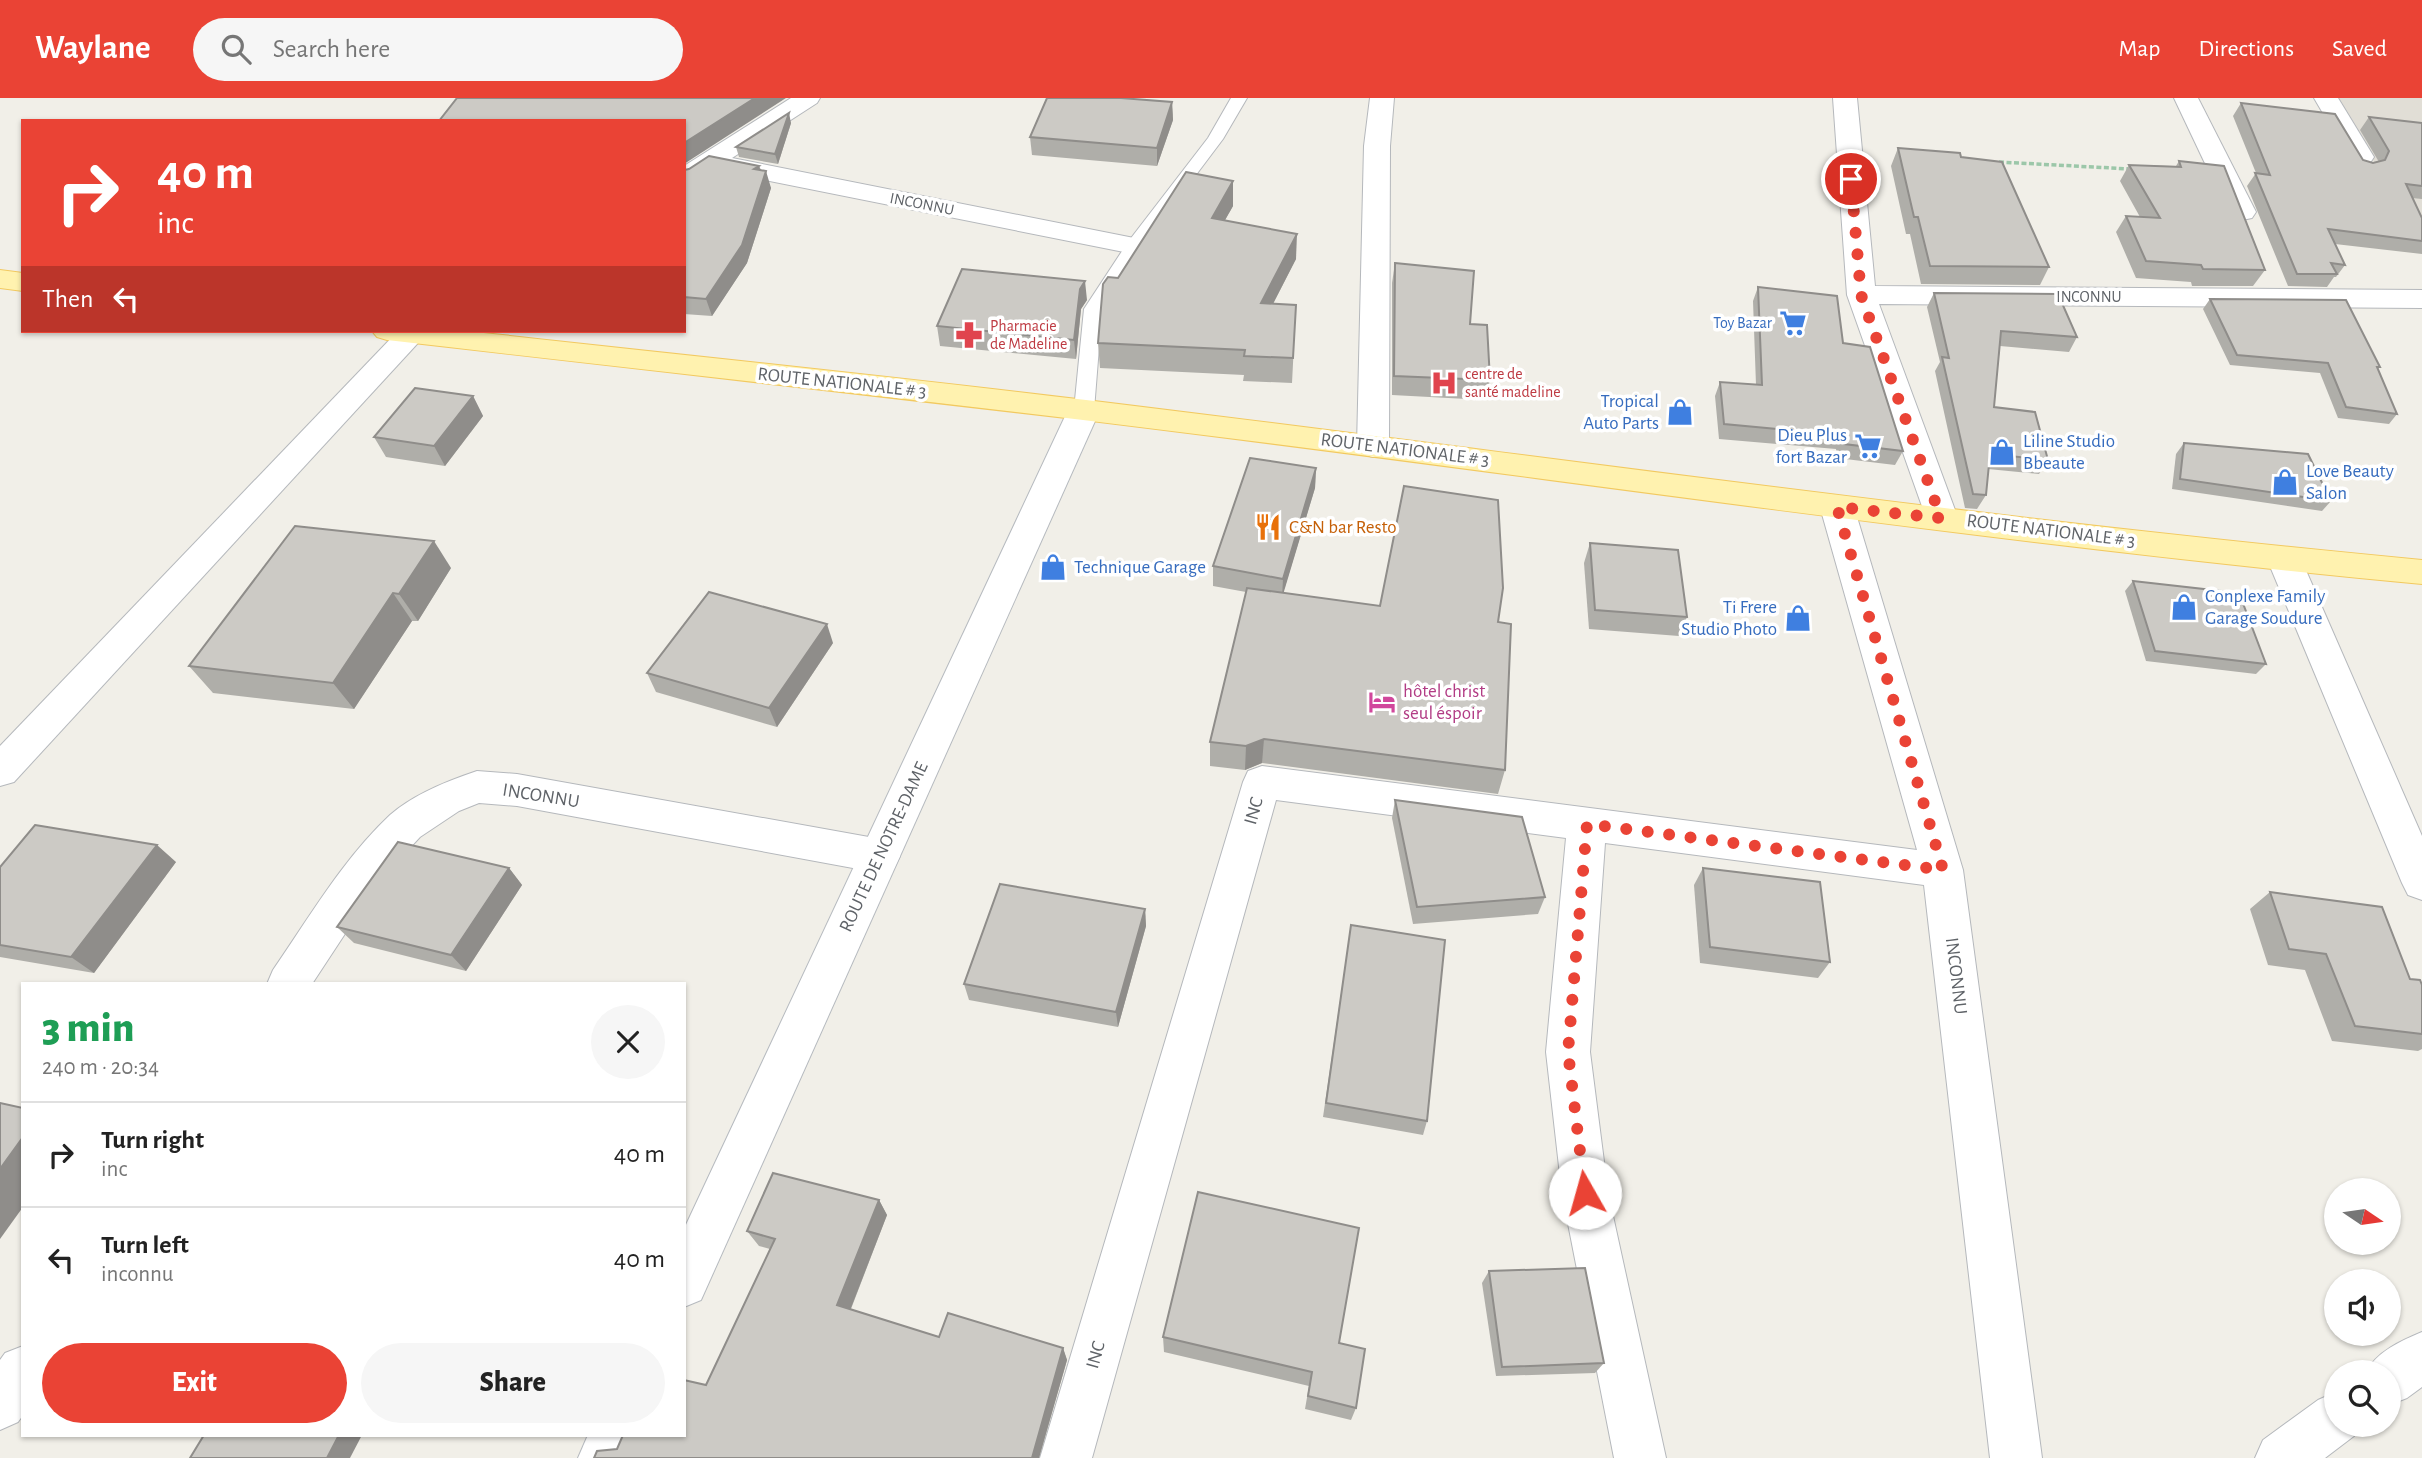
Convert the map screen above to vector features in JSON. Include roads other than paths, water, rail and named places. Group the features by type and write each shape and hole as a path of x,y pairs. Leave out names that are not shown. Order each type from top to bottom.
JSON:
{"main road":[{"path":"0,279 21,282"},
{"name":"ROUTE NATIONALE # 3","path":"412,333 1084,410 1837,507 2284,559 2422,572"}],"street":[{"path":"686,177 808,98"},
{"path":"1373,446 1377,146 1382,98"},
{"path":"1845,98 1861,295 1941,518"},
{"path":"2186,98 2235,193 2253,240"},
{"path":"2326,98 2365,165"},
{"name":"INCONNU","path":"711,162 1133,246"},
{"name":"INCONNU","path":"1861,295 2271,287 2422,299"},
{"path":"0,771 402,333"},
{"name":"ROUTE DE NOTRE-DAME","path":"686,1279 1084,410"},
{"name":"INCONNU","path":"1837,507 1943,870 2016,1458"},
{"path":"2284,559 2422,883"},
{"name":"INC","path":"1066,1458 1262,782 1943,870"},
{"name":"INCONNU","path":"289,982 367,867 406,825 445,800 477,787 517,790 880,856"},
{"path":"1587,824 1568,1052 1585,1193 1640,1458"},
{"path":"2401,1372 2422,1357"},
{"path":"0,1404 21,1374"},
{"path":"2281,1458 2324,1427"},
{"path":"604,1458 614,1437"}],"lane":[{"path":"1084,410 1093,309 1133,246 1216,139 1239,98"}],"place":[{"name":"Toy Bazar","path":"1793,323"},
{"name":"Pharmacie de Madeline","path":"969,335"},
{"name":"centre de santé madeline","path":"1444,383"},
{"name":"Tropical Auto Parts","path":"1680,412"},
{"name":"Dieu Plus fort Bazar","path":"1868,446"},
{"name":"Liline Studio Bbeaute","path":"2002,452"},
{"name":"Love Beauty Salon","path":"2285,482"},
{"name":"C&N bar Resto","path":"1268,527"},
{"name":"Technique Garage","path":"1053,567"},
{"name":"Conplexe Family Garage Soudure","path":"2184,607"},
{"name":"Ti Frere Studio Photo","path":"1798,618"},
{"name":"hôtel christ seul éspoir","path":"1382,702"}]}
